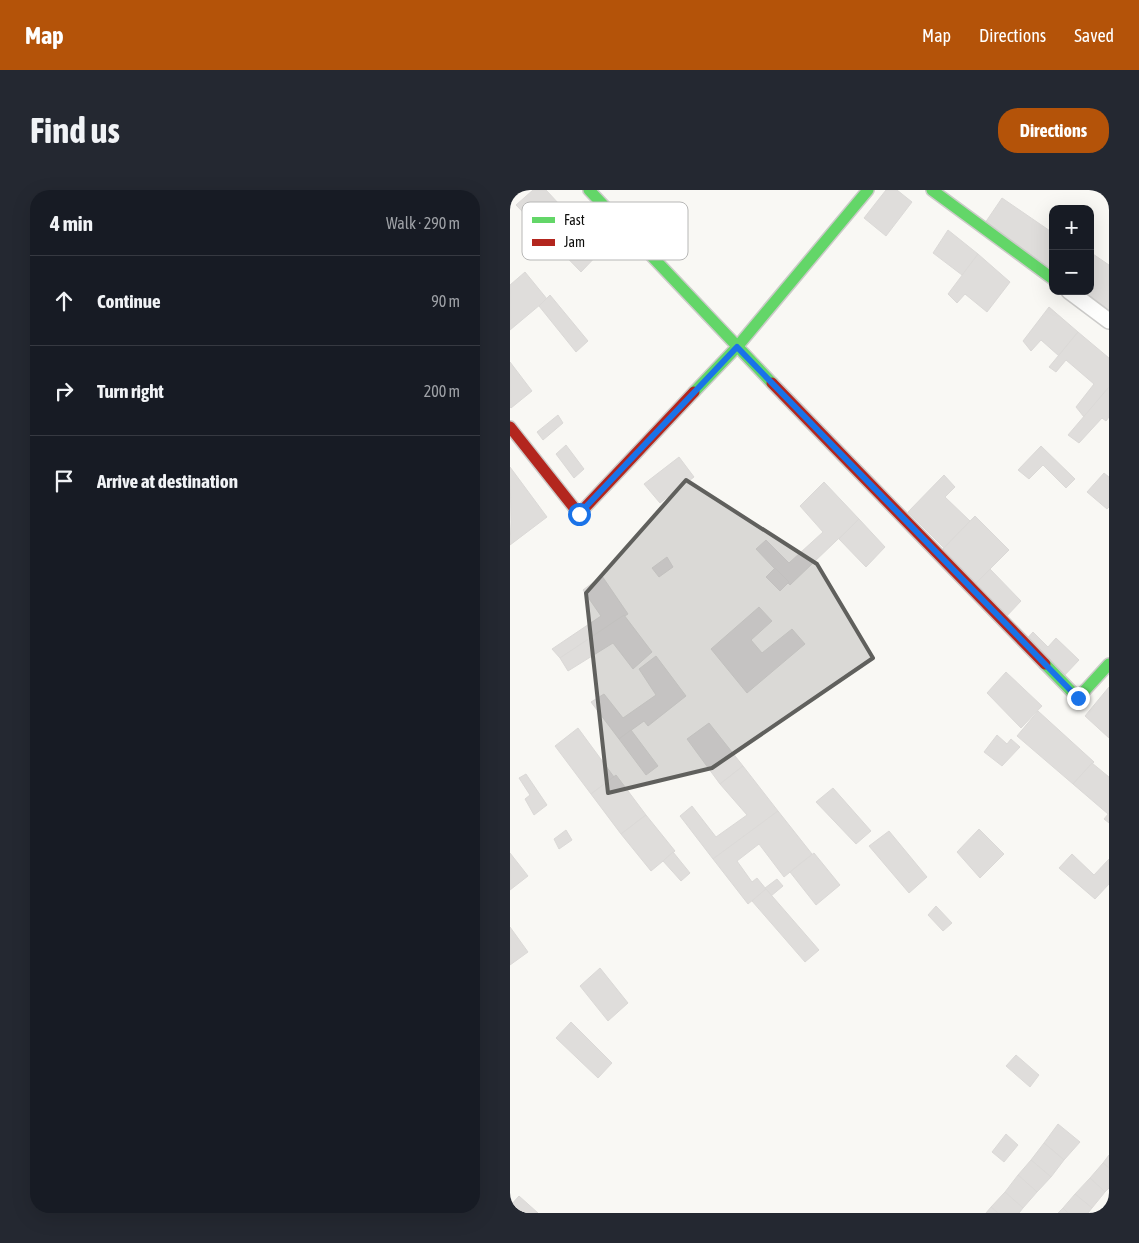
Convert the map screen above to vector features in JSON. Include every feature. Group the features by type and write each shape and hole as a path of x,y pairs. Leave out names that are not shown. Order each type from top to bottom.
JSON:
{"street":[{"path":"589,190 600,202"},
{"path":"510,427 579,514 737,347 868,190"},
{"path":"932,190 1049,276"},
{"path":"655,260 1078,698 1109,664"},
{"path":"1074,295 1109,321"}],"highlighted area":[{"path":"686,480 817,564 873,658 712,768 608,793 586,593"}],"building":[{"path":"533,190 546,190 557,202 522,202 522,211 516,205"},
{"path":"886,190 897,190 912,202 886,236 864,218"},
{"path":"1002,198 1049,230 1049,267 985,223"},
{"path":"948,230 978,254 962,275 933,253"},
{"path":"978,254 1010,282 987,312 965,294 957,303 948,294"},
{"path":"1094,255 1109,265 1109,310 1088,295 1094,295"},
{"path":"569,260 592,260 581,272"},
{"path":"525,272 547,299 510,330 510,285"},
{"path":"550,295 588,341 576,352 539,306"},
{"path":"1049,307 1078,332 1059,356 1041,340 1031,351 1023,341"},
{"path":"1078,332 1109,358 1109,387 1084,417 1076,407 1094,384 1066,360 1056,372 1049,367"},
{"path":"510,362 532,391 511,408 510,407"},
{"path":"1109,387 1109,417 1106,421 1102,418 1079,443 1068,435"},
{"path":"558,415 563,423 543,440 537,432"},
{"path":"566,445 584,469 574,478 556,454"},
{"path":"1041,446 1075,479 1066,488 1043,465 1029,479 1018,470"},
{"path":"679,457 694,477 660,503 644,484"},
{"path":"510,467 547,517 510,545 511,522"},
{"path":"1104,473 1109,477 1109,507 1107,509 1087,492"},
{"path":"944,475 955,487 945,497 970,521 944,548 908,512"},
{"path":"824,482 859,519 790,585 756,549 766,540 789,563 823,532 800,506"},
{"path":"975,516 1009,550 974,585 941,551"},
{"path":"859,519 885,547 866,567 839,539"},
{"path":"667,557 673,567 659,577 652,568"},
{"path":"775,568 789,582 780,591 766,577"},
{"path":"990,569 1021,601 1003,620 972,588"},
{"path":"602,576 628,614 560,658 552,649 601,616 583,590"},
{"path":"759,607 772,621 751,640 762,653 792,629 805,644 747,693 711,649"},
{"path":"624,615 652,652 633,669 613,643 568,671 560,658"},
{"path":"1033,632 1048,647 1056,638 1079,660 1061,679 1024,642"},
{"path":"656,656 686,696 648,726 644,721 619,739 591,702 604,694 623,718 656,695 639,669"},
{"path":"1006,672 1042,706 1021,728 987,693"},
{"path":"1109,687 1109,738 1085,716"},
{"path":"1038,711 1094,762 1073,784 1017,736"},
{"path":"709,723 743,766 720,784 687,739"},
{"path":"578,728 614,777 591,794 555,746"},
{"path":"631,730 658,766 646,775 619,739"},
{"path":"997,735 1007,744 1011,739 1020,747 1002,766 984,752"},
{"path":"1092,763 1109,777 1108,814 1073,784"},
{"path":"743,766 778,811 713,859 680,816 692,806 716,837 747,815 720,784"},
{"path":"526,774 547,805 534,815 525,799 530,795 519,778"},
{"path":"616,775 646,815 621,834 591,794"},
{"path":"833,788 871,831 856,844 816,802"},
{"path":"778,811 812,854 784,877 759,844 737,861 752,882 757,878 766,889 748,904 713,859"},
{"path":"1109,813 1109,823 1104,819"},
{"path":"646,815 675,851 651,871 621,834"},
{"path":"979,829 1004,854 980,878 957,852"},
{"path":"566,830 572,840 559,849 554,839"},
{"path":"889,831 927,877 909,893 869,846"},
{"path":"673,852 690,873 681,881 663,861"},
{"path":"510,853 528,876 510,890"},
{"path":"814,853 840,885 816,905 790,872"},
{"path":"1072,854 1094,875 1109,859 1109,884 1095,899 1059,868"},
{"path":"777,879 783,886 771,896 765,888"},
{"path":"766,889 819,950 805,962 752,901"},
{"path":"936,906 952,923 943,931 928,915"},
{"path":"510,927 528,952 510,965"},
{"path":"600,968 628,1003 608,1021 580,986"},
{"path":"571,1022 612,1063 598,1078 556,1038"},
{"path":"1016,1055 1039,1075 1030,1087 1006,1066"},
{"path":"1058,1124 1080,1142 1064,1160 1044,1143"},
{"path":"1006,1134 1018,1145 1004,1162 992,1152"},
{"path":"1044,1143 1064,1160 1051,1177 1031,1160"},
{"path":"1109,1155 1109,1168 1103,1163"},
{"path":"1031,1160 1051,1177 1037,1192 1018,1175"},
{"path":"1103,1163 1109,1168 1109,1188 1105,1192 1090,1178"},
{"path":"1018,1175 1037,1192 1023,1208 1005,1192"},
{"path":"1090,1178 1105,1192 1092,1208 1075,1194"},
{"path":"1005,1192 1023,1208 1019,1213 998,1213 991,1207"},
{"path":"1075,1194 1092,1208 1088,1213 1068,1213 1063,1208"},
{"path":"519,1196 538,1213 510,1213 510,1206"},
{"path":"991,1207 998,1213 986,1213"},
{"path":"1063,1208 1068,1213 1058,1213"}],"traffic: fast":[{"path":"589,190 600,202"},
{"path":"694,392 737,347 868,190"},
{"path":"932,190 1049,276"},
{"path":"655,260 772,383"},
{"path":"1045,664 1078,698 1109,664"}],"traffic: jam":[{"path":"772,383 1045,664"},
{"path":"510,427 579,514 694,392"}],"route":[{"path":"579,514 737,347 1078,698"}]}
